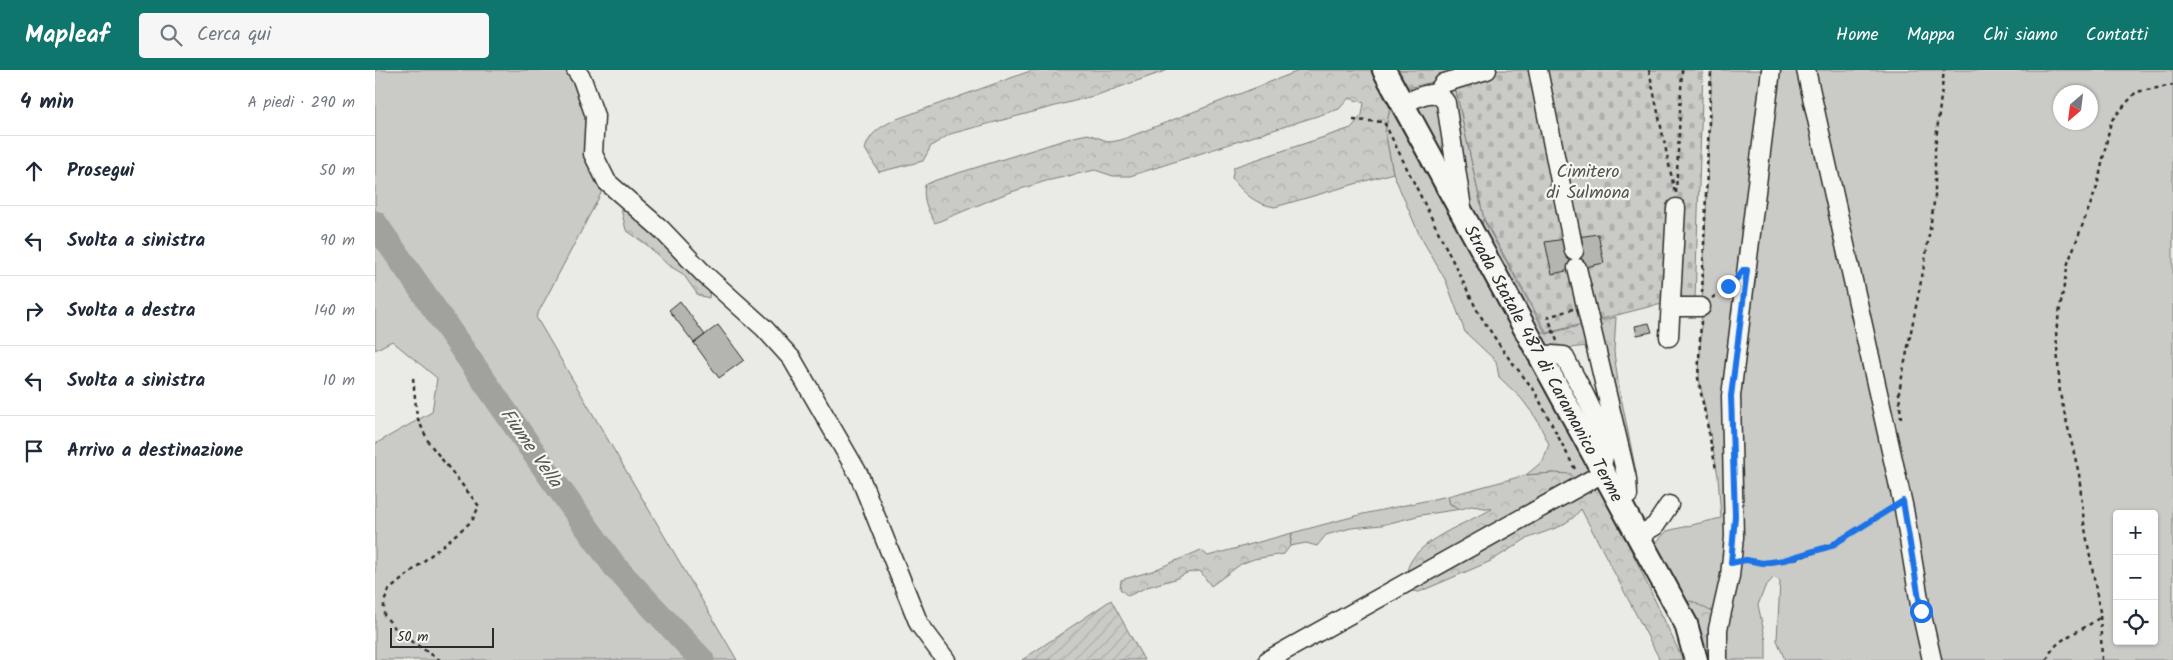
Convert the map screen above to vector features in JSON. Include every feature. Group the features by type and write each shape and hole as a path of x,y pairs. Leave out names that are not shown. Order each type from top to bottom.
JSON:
{"main road":[{"name":"Strada Statale 487 di Caramanico Terme","path":"1384,70 1463,211 1538,354 1686,624 1696,660"}],"street":[{"path":"576,70 582,79 595,116 593,154 607,182 661,229 704,274 764,328 791,359 859,475 905,584 919,624 946,660"},
{"path":"1436,93 1443,82 1487,70"},
{"path":"1538,70 1575,260 1627,478 1628,495 1619,501"},
{"path":"1718,660 1718,629 1731,563 1735,516 1731,396 1771,70"},
{"path":"1806,70 1903,501 1921,611 1932,660"},
{"path":"1403,104 1427,94 1436,93 1441,95 1446,103 1463,211"},
{"path":"1669,337 1676,208"},
{"path":"1672,307 1705,303"},
{"path":"1268,660 1583,484 1601,470 1604,462 1603,435 1564,356 1538,354"},
{"path":"1637,536 1655,526 1669,506"}],"path":[{"path":"1649,70 1676,197 1682,70"},
{"path":"1901,420 1899,392 1925,261 1935,196 1935,149 1943,70"},
{"path":"2102,660 2100,617 2084,523 2079,474 2060,394 2056,330 2068,264 2097,187 2111,121 2136,92 2173,85"},
{"path":"1353,120 1384,122 1478,312 1504,352 1534,390 1583,484"},
{"path":"1705,303 1734,283 1743,270 1747,270"},
{"path":"1564,356 1548,318 1585,304"},
{"path":"413,378 417,417 429,443 479,506 471,521 389,590 384,602 384,615 400,634 440,660"},
{"path":"1731,563 1746,560 1763,563 1784,560 1831,546 1903,501"},
{"path":"2047,660 2055,644 2085,628 2100,617"}],"green space":[{"path":"375,70 575,70 607,182 536,317 737,660 375,660 375,444 432,412 437,378 392,341 375,350"},
{"path":"1033,70 1168,70 1097,95 950,134 931,146 923,161 879,172 865,149 876,131 894,120"},
{"path":"1301,70 1370,70 1390,108 1385,132 1393,173 1275,207 1256,201 1241,189 1232,178 1234,167 1351,128 1362,115 1364,103 1349,98 1339,109 1130,176 1113,176 1095,170 1046,181 1005,194 935,223 926,205 925,185 936,180 1074,137 1088,134 1110,142 1121,140"},
{"name":"Cimitero di Sulmona","path":"1399,70 1703,70 1695,299 1652,306 1547,333 1484,219 1453,77 1408,88"},
{"path":"1712,70 2173,70 2173,660 1785,660 1777,640 1780,581 1774,577 1765,587 1758,605 1766,641 1766,660 1713,660 1683,602 1649,550 1667,531 1721,518 1718,476 1699,378"},
{"path":"1454,82 1484,219 1481,234 1468,212 1447,88"},
{"path":"1430,102 1438,103 1456,188 1409,107"},
{"path":"1390,108 1591,475 1575,483 1554,473 1526,475 1543,461 1549,444 1536,418 1521,398 1499,377 1496,361 1465,332 1446,281 1419,234 1393,173 1385,132"},
{"path":"628,203 710,291 709,298 698,295 683,274 668,265 647,245 626,230 621,209 623,204"},
{"path":"1483,219 1546,334 1616,317 1614,352 1636,472 1633,500 1607,468 1606,428 1589,346 1546,350 1481,234"},
{"path":"1571,474 1579,492 1599,488 1635,558 1683,660 1660,660 1581,509 1574,517 1561,526 1526,539 1491,561 1419,592 1408,590 1407,571 1412,560 1420,550 1443,534 1492,509 1471,506 1461,509 1450,504 1448,496 1526,475"},
{"path":"1448,496 1450,504 1461,509 1421,515 1382,525 1351,528 1326,535 1317,546 1306,543 1290,546 1292,533 1363,514"},
{"path":"1292,533 1290,546 1284,554 1254,559 1241,564 1211,586 1200,571 1187,573 1128,596 1120,589 1121,580 1152,571 1201,550 1208,556"},
{"path":"1111,600 1144,660 1022,660"},
{"path":"1692,601 1712,612 1713,660 1699,660 1683,602"}],"building":[{"path":"1598,234 1604,263 1552,274 1545,242"},
{"path":"680,301 705,335 694,343 669,310"},
{"path":"1649,323 1652,332 1637,335 1635,326"},
{"path":"718,325 744,360 719,378 694,343"}],"waterway":[{"name":"Fiume Vella","path":"375,223 616,568 702,660"}],"route":[{"path":"1728,286 1734,283 1740,272 1747,270 1731,396 1735,516 1731,563 1746,560 1763,563 1784,560 1831,546 1903,501 1921,611"}]}
